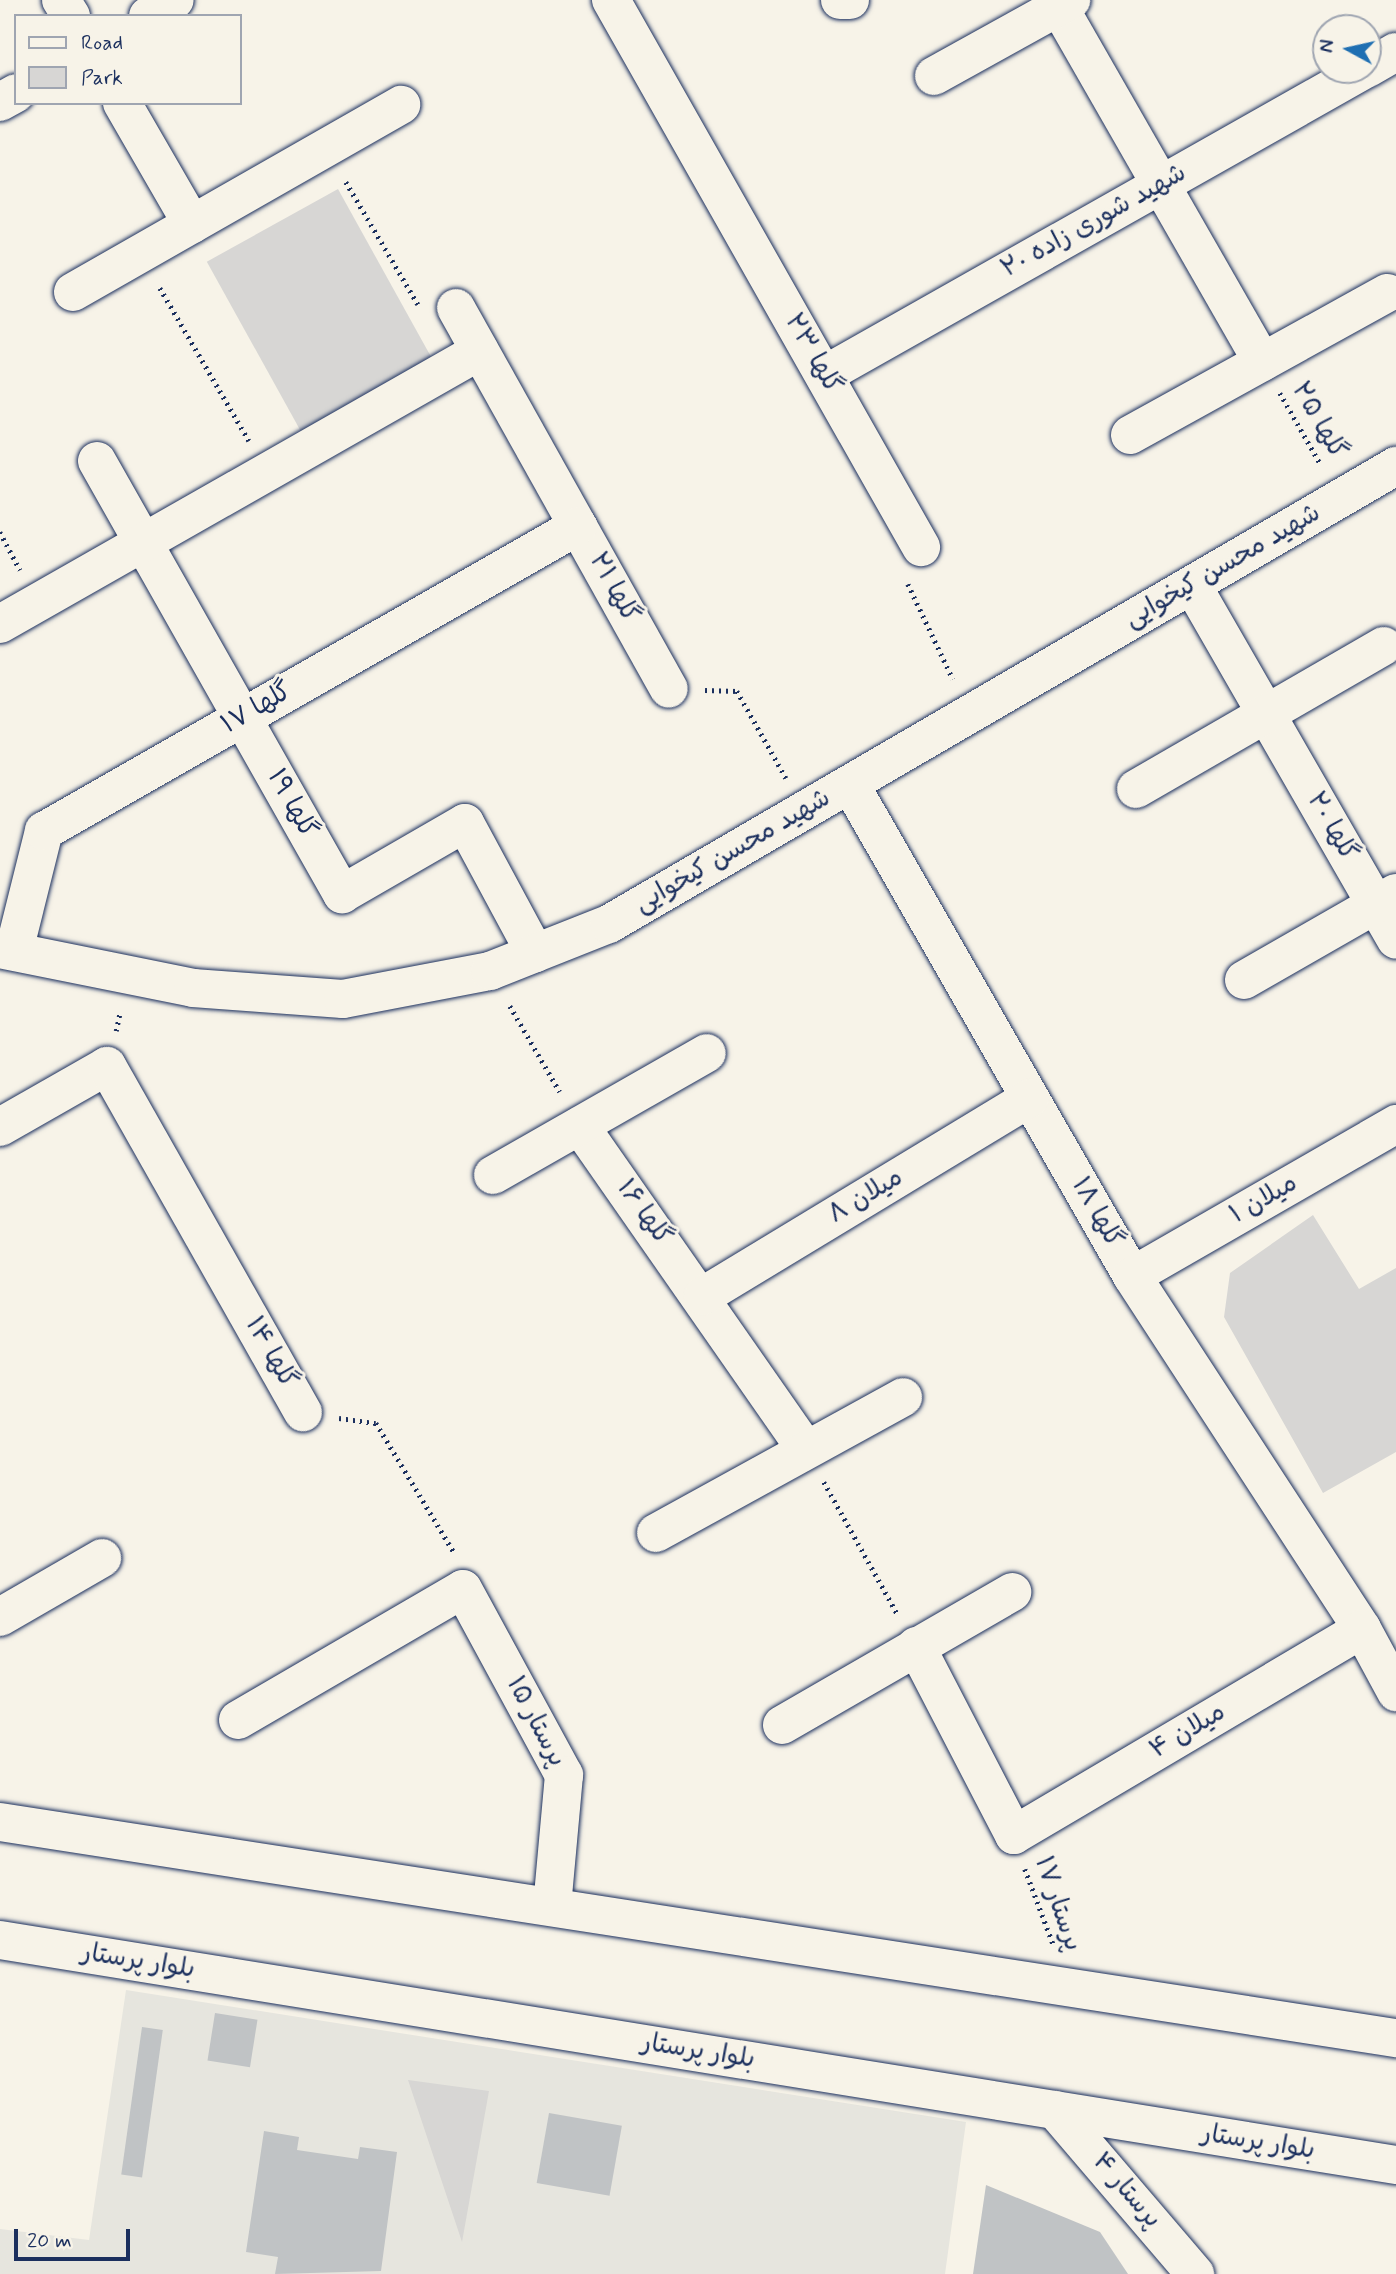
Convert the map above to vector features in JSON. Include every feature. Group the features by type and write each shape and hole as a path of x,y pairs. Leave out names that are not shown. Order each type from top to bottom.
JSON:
{"street":[{"path":"151,14 175,0"},
{"name":"گلها ۲۳","path":"611,0 921,547"},
{"path":"840,0 850,0"},
{"path":"933,76 1065,3 1161,185 1262,362"},
{"name":"شهید شوری زاده ۲۰","path":"824,375 1339,84"},
{"path":"123,105 192,224"},
{"path":"73,292 401,105"},
{"path":"1130,435 1387,293"},
{"name":"گلها ۲۱","path":"438,308 480,351 669,689"},
{"path":"0,624 480,351"},
{"name":"گلها ۱۹","path":"97,461 342,894 465,823 535,953"},
{"name":"شهید محسن کیخوایی","path":"7,950 193,988 343,999 489,971 609,924 1396,466"},
{"name":"گلها ۱۷","path":"7,950 44,831 578,526"},
{"name":"گلها ۲۰","path":"1192,585 1266,714 1386,899 1396,940"},
{"path":"1136,789 1384,646"},
{"name":"گلها ۱۸","path":"850,784 1132,1276 1362,1629 1396,1692"},
{"path":"1244,980 1386,899"},
{"path":"493,1175 707,1053"},
{"path":"0,1128 107,1066"},
{"name":"گلها ۱۴","path":"107,1066 303,1412"},
{"name":"میلان ۸","path":"703,1296 1030,1098"},
{"name":"میلان ۱","path":"1132,1276 1396,1124"},
{"name":"گلها ۱۶","path":"580,1126 703,1296 805,1449"},
{"path":"656,1533 904,1397"},
{"path":"0,1617 102,1558"},
{"path":"238,1720 463,1589"},
{"name":"پرستار ۱۵","path":"463,1589 564,1775 552,1906"},
{"path":"782,1726 1012,1592"},
{"name":"میلان ۴","path":"1014,1835 1362,1629"},
{"path":"916,1646 1014,1835"},
{"path":"0,1822 1396,2038"},
{"name":"بلوار پرستار","path":"0,1940 1396,2165"},
{"name":"پرستار ۴","path":"1055,2110 1195,2274"}],"path":[{"path":"326,148 438,308"},
{"path":"141,253 266,472"},
{"name":"گلها ۲۵","path":"1262,362 1340,499"},
{"path":"921,547 906,588 971,713"},
{"path":"669,689 737,691 804,811"},
{"path":"489,971 580,1126"},
{"path":"107,1066 130,975"},
{"name":"گلها ۱۴","path":"303,1412 376,1423 456,1555 463,1589"},
{"path":"805,1449 916,1646"},
{"name":"پرستار ۱۷","path":"1014,1835 1048,1922 1064,1986"}],"shaded area":[{"path":"126,1990 966,2122 945,2274 0,2274 0,2229 89,2240"}],"green space":[{"path":"338,189 435,365 304,438 207,262"},
{"path":"1313,1215 1359,1289 1396,1268 1396,1452 1323,1493 1224,1317 1230,1273"},
{"path":"408,2080 489,2091 462,2242"}],"building":[{"path":"215,2013 257,2020 250,2067 207,2060"},
{"path":"142,2027 163,2030 142,2177 121,2175"},
{"path":"549,2113 622,2126 610,2196 537,2183"},
{"path":"264,2131 299,2137 297,2150 358,2159 360,2147 397,2152 381,2271 275,2274 278,2257 246,2252"},
{"path":"986,2185 1100,2232 1128,2274 973,2274"}]}
